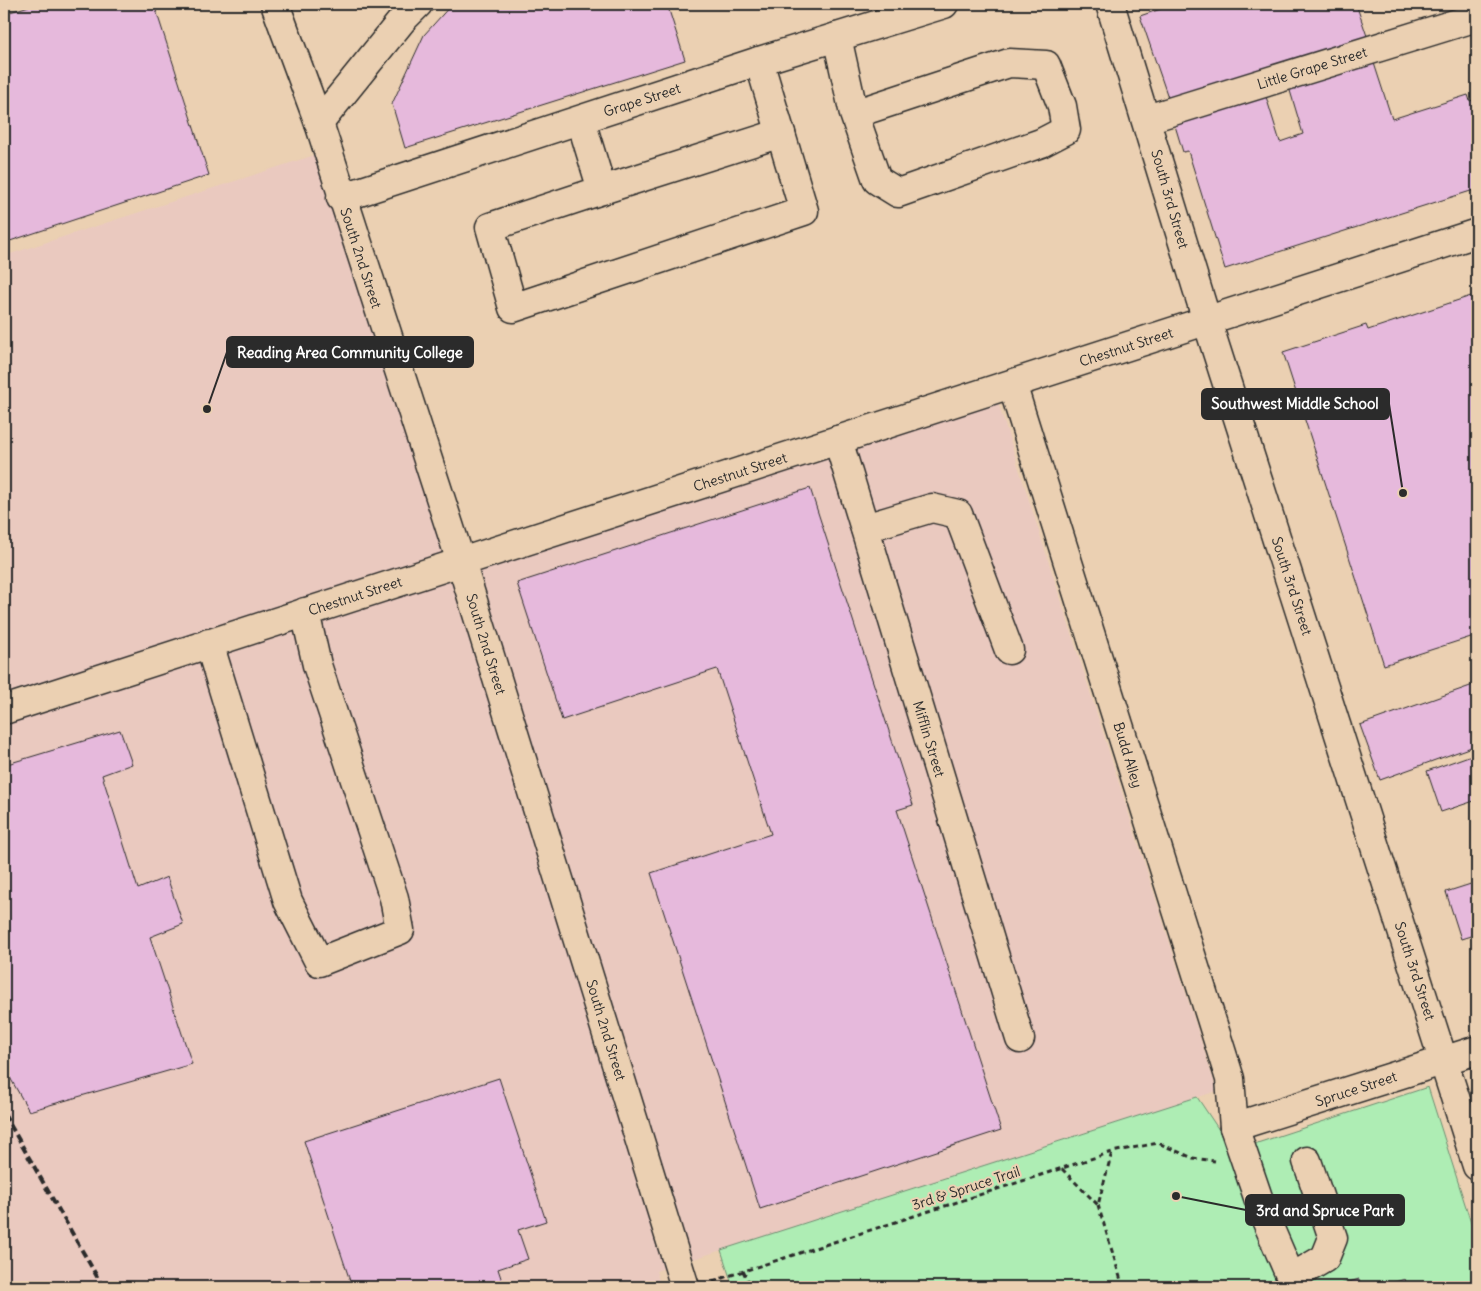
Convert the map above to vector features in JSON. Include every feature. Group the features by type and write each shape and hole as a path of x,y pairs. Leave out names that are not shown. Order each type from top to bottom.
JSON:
{"street":[{"name":"South 2nd Street","path":"275,4 319,123 341,198 698,1285"},
{"path":"319,123 403,19 418,4"},
{"name":"Grape Street","path":"341,198 759,61 944,4"},
{"name":"South 3rd Street","path":"1110,4 1147,120 1206,321 1477,1166"},
{"name":"Little Grape Street","path":"1147,120 1477,16"},
{"path":"837,37 854,114 877,180 898,193 1040,143 1066,130 1062,106 1046,65 1009,63 854,114"},
{"path":"759,61 781,133 804,211 513,308 490,227 781,133"},
{"path":"581,120 602,190"},
{"name":"Chestnut Street","path":"4,710 1477,233"},
{"name":"Budd Alley","path":"1012,384 1230,1079 1234,1127 1264,1215 1291,1278 1325,1258 1333,1238 1308,1161"},
{"name":"Mifflin Street","path":"838,440 1020,1039"},
{"path":"865,528 932,508 958,514 1009,650"},
{"path":"209,643 288,901 319,962 400,930 394,898 317,665 305,612"},
{"name":"Spruce Street","path":"1234,1127 1477,1050"}],"path":[{"name":"3rd & Spruce Trail","path":"698,1285 1112,1152 1158,1143 1193,1158 1248,1166"},
{"path":"1098,1205 1112,1152"},
{"path":"1062,1169 1098,1205 1123,1287"},
{"path":"743,1272 751,1287"}],"shaded area":[{"path":"327,151 461,562 994,390 1217,1091 656,1271 661,1287 4,1287 4,256"}],"green space":[{"path":"1428,1087 1477,1242 1477,1287 733,1287 721,1250 1197,1097 1233,1151"}],"building":[{"path":"35,4 154,4 209,175 4,243 4,14"},
{"path":"452,4 667,4 685,60 405,148 392,104 424,35"},
{"path":"1175,4 1356,4 1368,39 1171,106 1140,16"},
{"path":"1372,57 1392,119 1468,95 1470,101 1477,99 1477,189 1225,269 1188,151 1183,152 1173,119 1264,90 1280,142 1303,134 1288,84"},
{"path":"1477,294 1477,635 1384,665 1283,352 1366,325 1368,330"},
{"path":"810,488 913,805 897,810 1001,1130 760,1209 651,873 771,834 717,669 562,720 517,583"},
{"path":"1476,684 1477,745 1380,780 1360,725"},
{"path":"120,730 132,764 102,775 138,889 167,877 183,924 150,937 192,1064 29,1111 4,1067 4,765"},
{"path":"1477,753 1477,800 1441,812 1427,771"},
{"path":"1477,882 1477,934 1461,939 1446,892"},
{"path":"499,1078 546,1221 518,1230 528,1259 498,1269 504,1287 352,1287 304,1141"},
{"path":"1359,1279 1362,1287 1333,1287"},
{"path":"1405,1279 1408,1287 1379,1287"}],"railway":[{"path":"4,1114 103,1287"}],"place":[{"name":"Reading Area Community College","path":"207,409"},
{"name":"Southwest Middle School","path":"1403,493"},
{"name":"3rd and Spruce Park","path":"1176,1196"}]}
